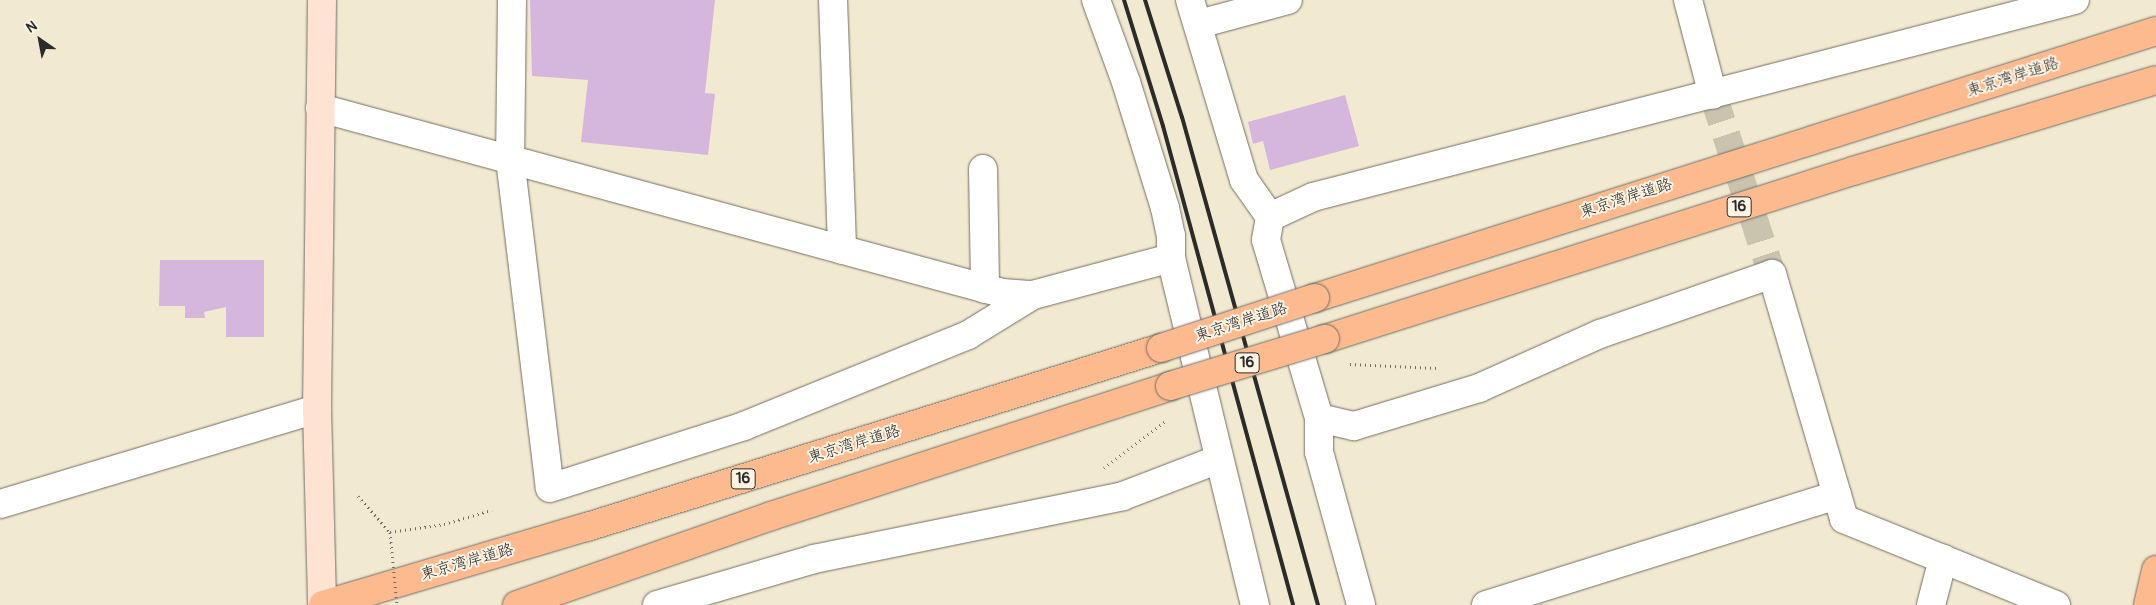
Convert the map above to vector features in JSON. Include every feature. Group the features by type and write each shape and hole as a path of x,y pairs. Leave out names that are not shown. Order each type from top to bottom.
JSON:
{"highway":[{"name":"東京湾岸道路","path":"322,605 614,519 1161,348 2156,31"},
{"name":"16","path":"519,605 771,516 1170,386 1853,171 2156,80"},
{"path":"2148,605 2156,570"}],"street":[{"path":"322,0 317,409 322,605"},
{"path":"512,0 510,160 550,488 753,422 968,335 1033,295 1171,258"},
{"path":"833,0 842,250"},
{"path":"1096,0 1126,82 1165,208 1171,236 1171,258 1217,460 1255,605"},
{"path":"1288,0 1194,12 1244,180 1270,217 1266,240 1319,418 1319,452 1361,605"},
{"path":"1688,0 1713,95"},
{"path":"1270,217 1313,197 2075,0"},
{"path":"320,108 985,289 1033,295"},
{"path":"983,169 985,289"},
{"path":"1319,418 1354,426 1478,388 1600,334 1772,274 1844,519 2056,605"},
{"path":"0,504 317,409"},
{"path":"670,603 814,559 1123,496 1217,460"},
{"path":"1486,605 1837,495"},
{"path":"1931,605 1943,559"}],"path":[{"path":"1346,364 1445,369"},
{"path":"1099,472 1170,418"},
{"path":"358,496 390,532 397,605"},
{"path":"390,532 444,524 492,510"}],"building":[{"path":"530,0 715,0 705,93 715,94 708,155 581,142 588,80 532,76"},
{"path":"1345,95 1359,146 1270,170 1263,141 1253,144 1248,122"},
{"path":"160,260 264,260 264,337 226,337 226,307 204,312 205,318 185,318 185,306 159,306"}],"tunnel":[{"path":"1713,95 1772,274"}],"railway":[{"path":"1124,0 1163,126 1293,605"},
{"path":"1145,0 1182,117 1318,605"}]}
